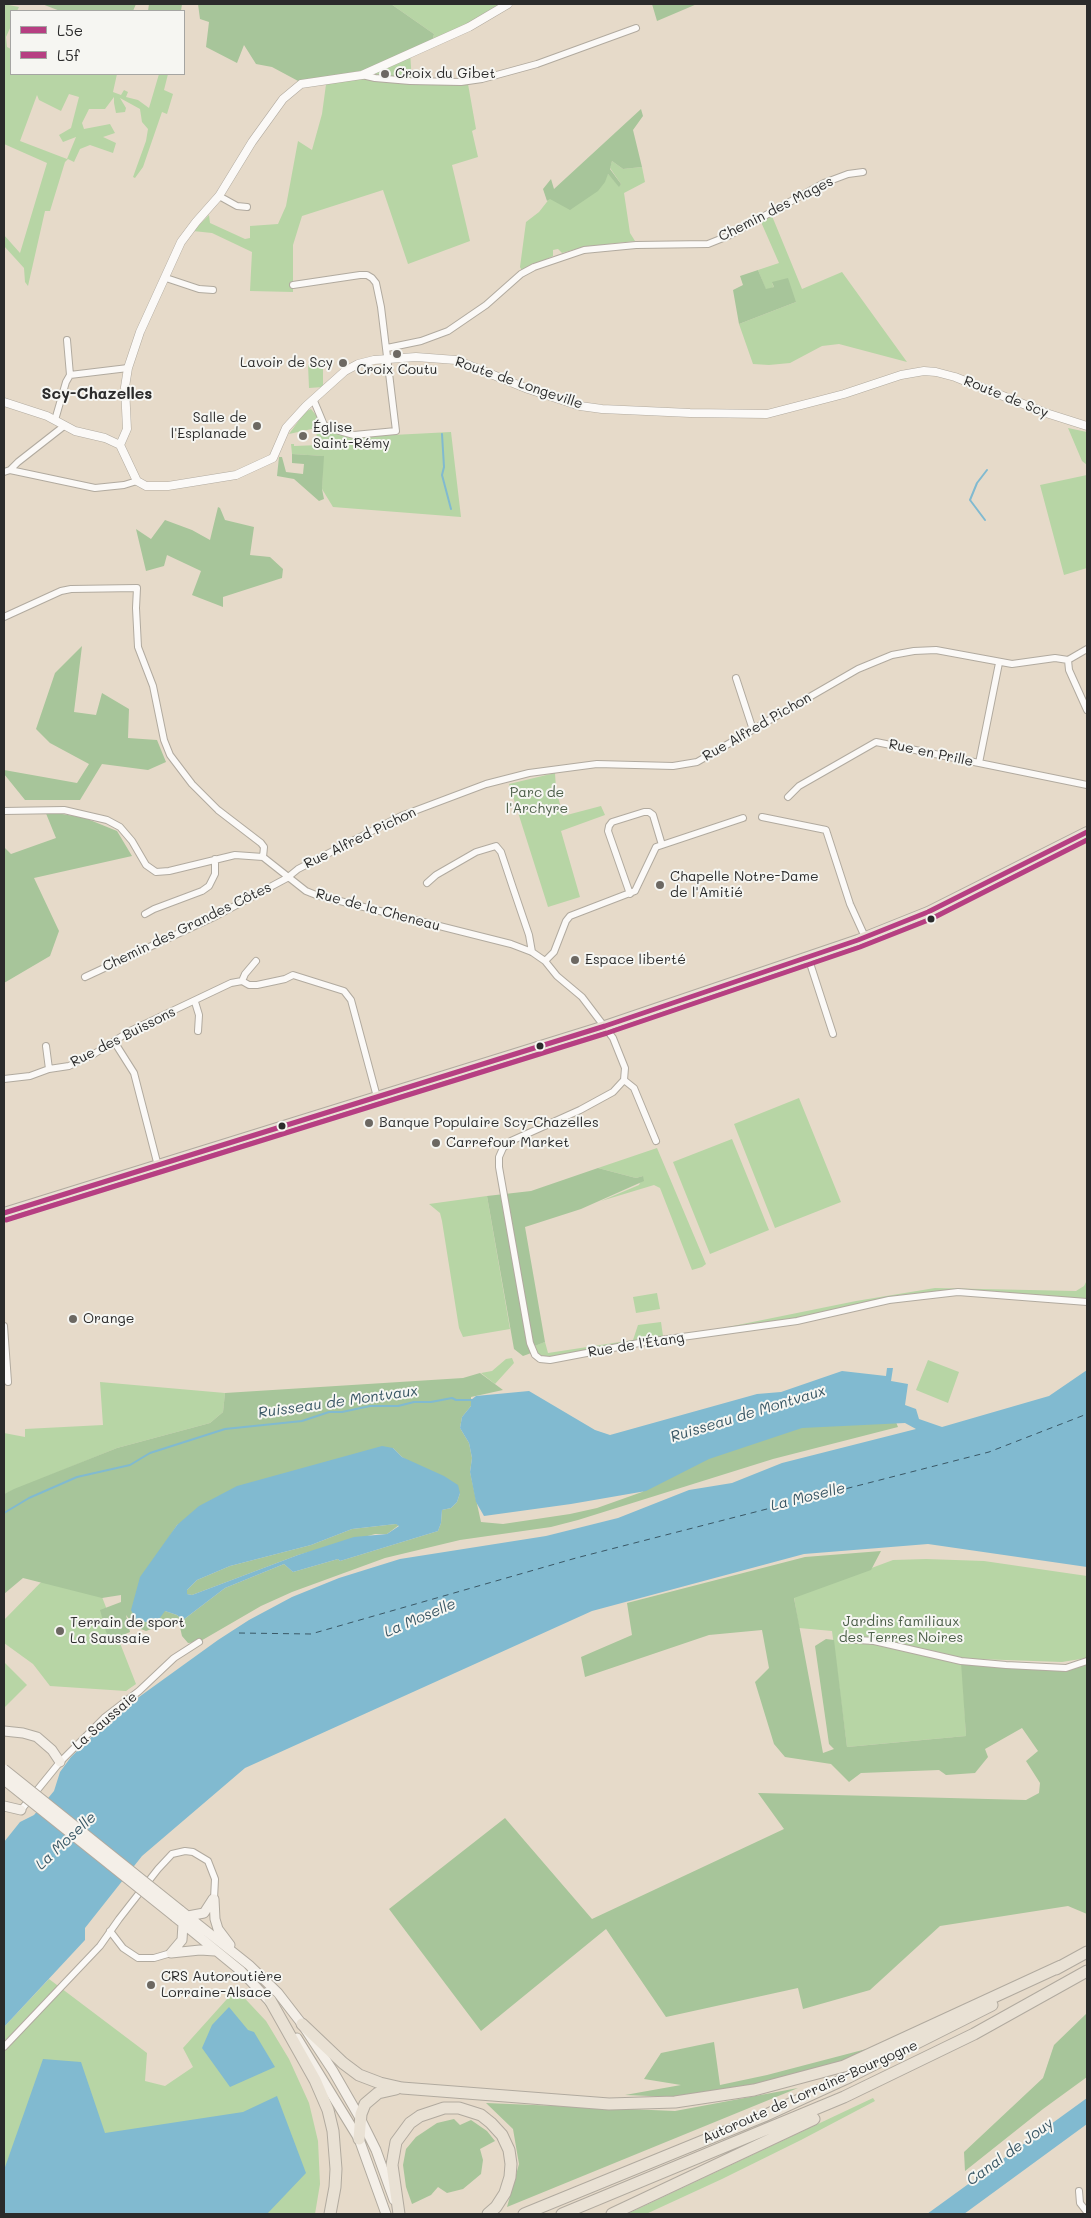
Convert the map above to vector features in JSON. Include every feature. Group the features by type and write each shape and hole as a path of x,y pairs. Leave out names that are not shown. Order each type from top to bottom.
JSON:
{"highway":[{"name":"Autoroute de Lorraine-Bourgogne","path":"524,2214 755,2119 832,2084 975,2015 1087,1952"},
{"path":"302,2024 343,2063 359,2075 380,2083 402,2088 609,2104 675,2102 754,2090 844,2066 1061,1966"},
{"name":"Autoroute de Lorraine-Bourgogne","path":"562,2214 844,2097 966,2038 1087,1971"},
{"path":"270,2000 315,2080 328,2110 333,2131 336,2169 330,2214"},
{"path":"359,2139 360,2118 365,2104 371,2097 389,2090 402,2088"},
{"path":"612,2214 825,2114 844,2097"},
{"path":"399,2214 392,2165 396,2142 410,2123 420,2116 429,2112 451,2108 459,2108 481,2115 502,2135 509,2150 511,2164 508,2185 501,2200 488,2214"}],"main road":[{"path":"4,1213 605,1026 865,937 928,912 1087,832"},
{"path":"4,1731 37,1737 52,1750 60,1762"},
{"path":"4,1769 181,1917 270,2000 310,2056 359,2139 386,2214"},
{"path":"4,1780 181,1917 249,1965"},
{"path":"4,1806 21,1810"},
{"path":"181,1917 204,1913 214,1899"},
{"path":"214,1899 218,1930 249,1965 278,1993 302,2024 333,2071 376,2150 399,2214"},
{"path":"171,1953 182,1940 181,1917"},
{"path":"171,1953 200,1950 217,1952"}],"street":[{"path":"120,445 127,429 125,387 128,368 143,326 181,242 219,196 252,142 283,99 301,84 362,75 477,23 508,4"},
{"path":"362,75 410,81 461,82 482,79 537,64 636,28"},
{"name":"Chemin des Mages","path":"387,348 421,341 448,331 486,305 521,274 534,266 584,250 636,245 708,244 728,236 824,183 848,174 863,172"},
{"path":"219,196 237,206 247,207"},
{"path":"293,285 360,275 367,275 376,283 387,348 396,431 354,435 332,429 324,426 314,401"},
{"path":"166,278 199,289 213,290"},
{"path":"55,420 66,382 70,375 67,340"},
{"name":"Route de Longeville","path":"137,482 146,486 222,479 242,473 273,458 286,428 306,406 351,367 374,360 429,357 456,360 548,396 591,408 750,414 785,410 901,375 924,372"},
{"path":"70,375 128,368"},
{"name":"Route de Scy","path":"924,372 948,374 1046,413 1087,426"},
{"path":"4,402 55,420 64,426 106,438 120,445 137,482 95,488 7,471"},
{"path":"7,471 64,426"},
{"name":"Rue de la Cheneau","path":"4,617 71,589 137,588 138,647 153,686 164,740 170,755 192,784 218,810 261,843 264,847 263,857 306,890 316,895 511,944 532,952 545,961 557,976 582,998 605,1026 613,1038 625,1068 624,1080"},
{"path":"1087,649 1068,660 1069,670 1087,710"},
{"name":"Rue Alfred Pichon","path":"289,876 298,869 401,816 494,782 529,773 597,764 686,765 706,758 858,669 892,655 936,650 999,663 1027,663 1055,658 1068,660"},
{"path":"979,763 999,663"},
{"path":"736,678 753,730"},
{"name":"Rue en Prille","path":"788,797 799,786 876,742 1087,785"},
{"path":"4,810 64,810 88,814 113,823 127,834 146,865 156,872 169,871 242,854 263,857"},
{"path":"630,894 608,831 609,826 612,822 649,812 653,815 662,845"},
{"path":"762,817 826,830 850,904 865,937"},
{"path":"545,961 554,952 566,921 570,916 635,891 656,847 742,818"},
{"path":"427,883 436,875 476,852 496,846 501,852 529,935 532,952"},
{"path":"145,914 154,908 209,886 215,874 215,859"},
{"name":"Chemin des Grandes Côtes","path":"85,977 216,916 289,876"},
{"path":"808,957 833,1034"},
{"path":"256,961 245,974 242,981 249,985 285,979 292,975 346,993 351,1000 377,1097"},
{"name":"Rue des Buissons","path":"4,1079 30,1076 49,1069 69,1066 115,1043 130,1031 242,981"},
{"name":"Rue des Buissons","path":"195,1002 199,1015 198,1031"},
{"path":"115,1043 134,1073 158,1166"},
{"name":"Rue des Buissons","path":"46,1046 49,1069"},
{"path":"624,1080 634,1088 656,1141"},
{"name":"Rue de l'Étang","path":"624,1080 613,1092 580,1110 511,1140 503,1148 499,1157 499,1167 530,1343 535,1355 540,1359 550,1360 639,1343 797,1321 888,1300 958,1292 1014,1294 1087,1302"},
{"path":"4,1326 8,1382"},
{"path":"842,1639 874,1641 961,1661 1006,1666 1066,1668 1087,1661"},
{"name":"La Saussaie","path":"21,1810 60,1762 104,1718 139,1691 174,1658 198,1642"},
{"path":"4,2047 100,1946 158,1869 172,1854 194,1852 208,1861 214,1872 214,1899"},
{"path":"110,1931 123,1948 138,1958 154,1958 171,1953"},
{"path":"1079,2190 1080,2203 1087,2212"}],"green space":[{"path":"4,4 19,7 18,10 10,10 10,28 6,37 7,47 10,48 10,75 117,75 113,92 121,95 124,90 128,92 126,97 138,100 149,108 159,75 168,75 164,90 173,94 167,114 162,112 143,167 135,178 133,177 146,141 148,129 142,122 140,109 120,98 126,108 125,112 116,113 114,97 105,109 89,109 82,123 84,129 110,124 115,133 103,137 116,143 113,153 90,145 80,149 74,162 68,159 65,162 50,211 45,211 28,286 25,282 24,268 4,246 4,235 20,253 47,163 4,144","holes":["69,94 79,97 71,128 59,135 63,142 76,137 67,159 20,141 37,95 39,100 61,111"]},
{"path":"42,4 136,4 133,10 57,10"},
{"path":"149,4 182,4 181,10 148,10"},
{"path":"198,4 391,4 434,34 432,42 374,68 300,82 272,67 256,64 244,45 237,63 206,47 209,22 200,19"},
{"path":"391,4 508,4 432,42 434,34"},
{"path":"652,4 697,4 657,21"},
{"path":"410,51 412,83 468,84 476,129 472,131 478,157 452,165 470,241 408,264 383,190 302,216 293,245 293,292 250,291 252,252 212,233 193,231 209,215 210,223 245,239 250,238 250,226 278,224 286,206 298,141 312,150 322,114 327,77"},
{"path":"641,109 643,116 633,130 642,167 623,169 612,161 610,169 621,184 619,187 608,174 598,191 570,210 550,199 547,201 543,189 551,179 554,189"},
{"path":"612,161 623,169 642,167 645,182 624,193 630,233 635,241 583,247 562,253 558,249 553,250 553,256 522,271 520,267 526,222 539,212 550,198 608,174 619,186 621,184 610,168"},
{"path":"772,216 802,289 842,272 907,362 839,344 822,346 790,363 753,364 739,324 796,302 772,283 774,287 766,290 758,270 779,263 761,222"},
{"path":"758,270 766,289 774,287 772,282 788,278 796,302 739,324 733,290 743,285 740,276"},
{"path":"323,363 323,387 309,388 308,364"},
{"path":"311,409 320,420 322,431 331,431 354,437 451,432 461,517 333,507 322,489 323,456 292,454 291,444 294,444 294,446 320,445 319,439 317,439 316,428 289,434 305,412"},
{"path":"1068,428 1087,432 1087,465 1082,461"},
{"path":"292,454 324,456 322,489 324,499 319,501 294,479 277,476 279,457 282,457 286,472 303,474 304,464 292,463"},
{"path":"1087,475 1087,568 1064,575 1040,485"},
{"path":"218,507 225,520 254,527 250,555 270,557 283,569 282,578 223,597 223,607 192,595 201,571 167,555 164,566 146,571 136,529 151,539 165,520 192,530 210,540"},
{"path":"82,646 74,712 96,715 102,693 129,709 128,738 157,740 166,762 148,770 102,764 80,800 25,800 4,774 4,770 77,783 89,764 50,743 36,729 55,673"},
{"name":"Parc de l'Archyre","path":"555,773 556,789 563,816 601,806 605,815 561,831 580,897 548,907 509,784"},
{"path":"45,811 85,818 117,831 132,856 34,878 59,931 50,956 4,983 4,847 11,854 56,838"},
{"path":"799,1098 841,1202 775,1228 734,1124"},
{"path":"732,1139 769,1230 710,1254 673,1162"},
{"path":"657,1148 706,1264 702,1267 692,1270 660,1188 654,1185 601,1201 639,1185 643,1176 636,1178 598,1168"},
{"path":"598,1168 636,1178 643,1176 644,1181 581,1209 525,1227 545,1342 532,1347 534,1352 523,1356 514,1349 487,1196 531,1191"},
{"path":"487,1196 510,1329 463,1337 459,1328 440,1213 429,1204"},
{"path":"1087,1280 1087,1302 958,1292 904,1298 729,1331 728,1327 856,1301 935,1288 1076,1291 1084,1286"},
{"path":"657,1293 660,1309 636,1313 633,1297"},
{"path":"661,1322 663,1336 634,1340 634,1344 545,1361 531,1347 545,1342 548,1353 633,1340 638,1325"},
{"path":"512,1358 514,1363 495,1384 481,1373 492,1371 506,1359"},
{"path":"928,1360 959,1372 948,1403 916,1390"},
{"path":"480,1373 503,1390 471,1397 471,1406 462,1417 460,1428 469,1443 472,1458 470,1472 481,1522 503,1524 597,1508 642,1492 692,1456 782,1419 896,1422 898,1427 773,1459 551,1527 460,1540 385,1558 292,1592 261,1606 199,1642 188,1643 182,1636 179,1623 171,1622 146,1631 135,1627 126,1615 130,1632 111,1640 106,1632 100,1610 121,1602 121,1595 102,1598 23,1578 4,1594 4,1494 14,1489 117,1448 210,1423 223,1412 225,1393 463,1378","holes":["393,1448 402,1457 460,1493 457,1502 451,1508 442,1510 438,1531 340,1561 338,1559 293,1572 284,1564 225,1588 183,1620 177,1615 165,1611 163,1547 177,1525"]},
{"path":"100,1382 225,1393 223,1412 210,1423 117,1448 4,1494 4,1433 25,1437 25,1429 103,1425"},
{"path":"399,1525 387,1534 375,1534 298,1555 192,1595 187,1594 187,1590 197,1580 230,1566 311,1545 352,1529"},
{"path":"881,1551 871,1570 794,1598 823,1753 834,1749 829,1744 815,1646 826,1639 834,1640 847,1747 966,1736 961,1662 1058,1668 1087,1662 1087,1914 1068,1906 940,1926 870,1990 803,2009 798,1988 666,2017 606,1929 481,2031 389,1909 505,1818 592,1919 784,1829 758,1793 1026,1800 1039,1793 1040,1783 1026,1761 1038,1751 1022,1728 985,1749 988,1757 975,1773 946,1775 939,1770 861,1773 849,1782 831,1764 785,1757 774,1744 755,1682 769,1668 762,1630 709,1635 585,1677 581,1657 632,1635 627,1603 805,1557"},
{"name":"Jardins familiaux des Terres Noires","path":"893,1560 984,1561 1087,1576 1087,1658 1062,1662 977,1659 962,1662 966,1736 847,1747 832,1631 799,1628 794,1597"},
{"name":"Terrain de sport La Saussaie","path":"49,1574 102,1597 136,1684 126,1691 50,1686 33,1664 4,1643 4,1620"},
{"path":"4,1662 27,1685 4,1708"},
{"path":"49,1979 147,2053 145,2081 165,2086 193,2067 183,2048 236,1989 266,2021 289,2059 309,2103 318,2141 320,2184 315,2214 4,2214 4,2027"},
{"path":"1087,2013 1087,2077 1043,2109 965,2171 964,2152 1043,2078 1054,2045"},
{"path":"714,2042 720,2085 767,2075 874,2047 835,2064 758,2086 674,2097 625,2095 681,2085 644,2079 661,2053"},
{"path":"798,2088 507,2207 519,2164 513,2129 486,2103 675,2111"},
{"path":"873,2098 875,2101 722,2179 646,2214 627,2214"},
{"path":"454,2119 460,2125 471,2120 487,2131 495,2141 480,2149 483,2160 481,2174 463,2189 447,2193 438,2187 431,2195 412,2204 406,2187 403,2165 406,2149 416,2137 437,2123"}],"water":[{"name":"La Moselle","path":"887,1368 893,1368 891,1381 908,1384 905,1405 916,1409 919,1419 942,1427 1049,1396 1087,1370 1087,1567 928,1544 804,1554 592,1611 245,1768 142,1856 85,1928 85,1940 4,2027 4,1842 20,1822 34,1815 54,1791 60,1772 71,1757 114,1715 218,1640 249,1620 292,1597 339,1578 400,1559 546,1536 618,1518 689,1490 732,1483 782,1463 916,1429 905,1423 802,1428 709,1459 646,1491 484,1516 476,1502 470,1472 472,1458 469,1443 460,1428 462,1417 471,1406 471,1400 476,1396 529,1391 595,1430 610,1435 757,1394 781,1392 842,1371 886,1376"},
{"path":"382,1446 393,1448 402,1457 444,1476 458,1485 460,1493 457,1502 451,1508 442,1510 438,1531 340,1561 338,1559 293,1572 284,1564 225,1588 183,1620 177,1615 165,1611 156,1623 137,1621 131,1610 140,1577 177,1525 199,1506 237,1486","holes":["396,1524 399,1526 387,1534 354,1537 298,1555 192,1595 187,1594 187,1590 197,1580 230,1566 311,1545 352,1529"]},
{"path":"229,2007 248,2030 254,2032 275,2067 230,2087 202,2048 212,2025"},
{"path":"43,2059 81,2062 105,2133 243,2112 277,2096 306,2173 267,2214 4,2214 4,2170"},
{"path":"1087,2098 1087,2124 964,2214 927,2214"}],"waterway":[{"path":"442,434 444,467 442,475 451,509"},
{"path":"985,520 970,500 977,483 987,470"},
{"name":"Ruisseau de Montvaux","path":"4,1513 29,1498 77,1477 130,1465 150,1453 225,1429 302,1421 329,1412 342,1412 370,1406 398,1406 414,1402 431,1402 452,1398 456,1400 472,1400"}],"ferry route":[{"path":"239,1633 311,1634 576,1558 989,1452 1087,1414"}],"transit line":[{"name":"L5e","path":"4,1213 605,1026 858,940 928,912 1087,832"},
{"name":"L5f","path":"6,1220 607,1033 860,947 931,919 1087,840"}],"place":[{"name":"Croix du Gibet","path":"385,74"},
{"name":"Croix Coutu","path":"397,354"},
{"name":"Lavoir de Scy","path":"343,363"},
{"name":"Salle de l'Esplanade","path":"257,426"},
{"name":"Église Saint-Rémy","path":"303,436"},
{"name":"Chapelle Notre-Dame de l'Amitié","path":"660,885"},
{"name":"Espace liberté","path":"575,960"},
{"name":"Banque Populaire Scy-Chazelles","path":"369,1123"},
{"name":"Carrefour Market","path":"436,1143"},
{"name":"Orange","path":"73,1319"},
{"name":"Terrain de sport La Saussaie","path":"60,1631"},
{"name":"CRS Autoroutière Lorraine-Alsace","path":"151,1985"}],"district":[{"name":"Scy-Chazelles","path":"97,394"}],"water label":[{"name":"Canal de Jouy","path":"1010,2152"}]}
